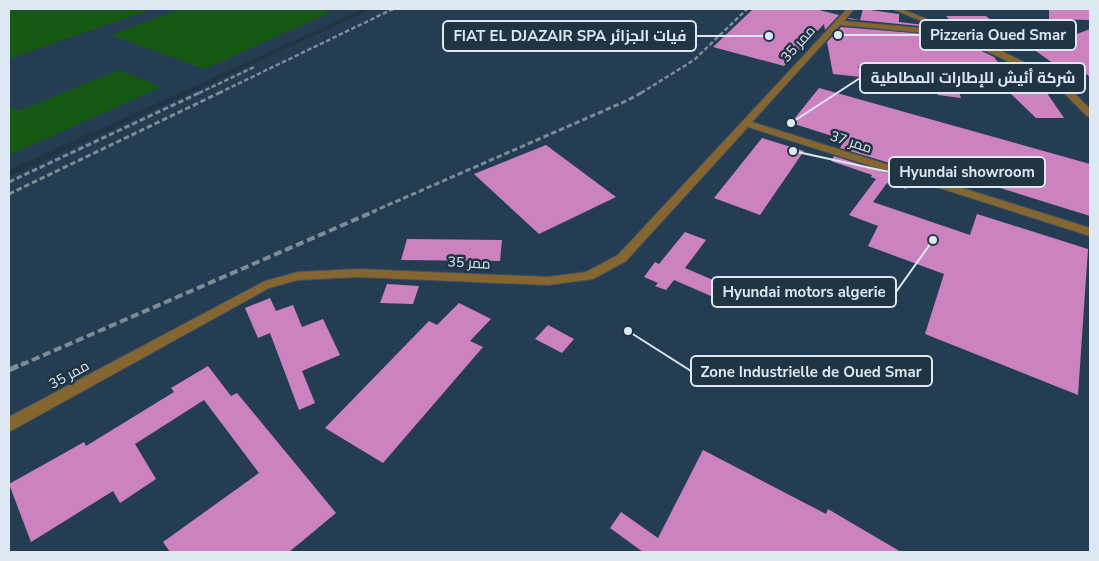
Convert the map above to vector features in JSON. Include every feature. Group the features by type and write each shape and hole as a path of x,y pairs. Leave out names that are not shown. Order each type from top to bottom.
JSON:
{"street":[{"name":"ممر 35","path":"9,425 265,285 298,276 358,273 548,281 589,276 622,258 851,9"},
{"path":"896,9 960,35 1057,81 1090,114"},
{"path":"838,23 960,35"},
{"name":"ممر 37","path":"746,123 1090,232"}],"shaded area":[{"path":"9,9 363,9 98,130 85,133 79,138 9,170"},
{"path":"372,9 1090,9 1090,552 9,552 9,177"}],"green space":[{"path":"9,9 152,9 9,59"},
{"path":"175,9 320,9 331,12 204,69 111,35 177,10"},
{"path":"119,70 162,87 9,155 9,106 18,111"}],"building":[{"path":"753,9 815,9 839,15 825,30 824,24 784,66 713,47"},
{"path":"863,9 899,14 899,22 930,27 848,19 860,20"},
{"path":"1049,9 1090,9 1090,20 1049,19"},
{"path":"946,16 986,16 993,22 1021,23 1048,45 1090,29 1090,77 1072,63 1054,64 1004,28 1016,47 996,46 952,27 956,27"},
{"path":"841,27 950,36 994,57 1007,74 1036,77 1064,118 1036,118 1011,94 957,87 961,98 938,95 936,91 895,85 892,70 858,66 861,77 833,74 827,42"},
{"path":"819,88 1090,164 1090,216 920,163 916,171 840,148 845,140 791,123"},
{"path":"762,138 804,151 760,215 714,198"},
{"path":"546,145 616,197 539,234 474,174"},
{"path":"834,156 911,181 906,189 887,183 873,202 970,235 977,214 1088,249 1078,395 925,334 944,274 868,246 878,226 849,215 876,179 871,177 872,175 831,161"},
{"path":"685,232 706,240 685,268 720,283 711,296 674,280 666,290 655,286 658,283 644,277 655,262 659,264"},
{"path":"407,239 502,240 500,261 401,260"},
{"path":"387,284 419,286 413,304 380,303"},
{"path":"270,298 276,311 293,305 302,327 323,319 340,355 302,371 315,403 299,410 270,333 258,338 245,308"},
{"path":"459,303 491,319 470,341 483,347 383,463 325,428 429,321 437,325"},
{"path":"548,325 574,339 562,353 535,339"},
{"path":"208,366 231,396 237,393 336,513 289,552 170,552 163,542 259,473 204,400 135,444 156,479 120,503 113,491 31,542 9,484 84,442 86,446 174,392 171,388"},
{"path":"703,450 826,514 828,509 901,552 643,552 610,528 621,512 658,538"}],"railway":[{"path":"219,93 393,9"},
{"path":"641,93 694,60 747,9"},
{"path":"199,93 254,67"},
{"path":"9,182 201,92"},
{"path":"9,194 221,92"},
{"path":"372,212 643,92"},
{"path":"21,365 375,211"},
{"path":"9,370 24,363"}],"place":[{"name":"Pizzeria Oued Smar","path":"838,35"},
{"name":"FIAT EL DJAZAIR SPA فيات الجزائر","path":"769,36"},
{"name":"شركة أئيش للإطارات المطاطية","path":"791,123"},
{"name":"Hyundai showroom","path":"793,151"},
{"name":"Hyundai motors algerie","path":"933,240"},
{"name":"Zone Industrielle de Oued Smar","path":"628,331"}]}
